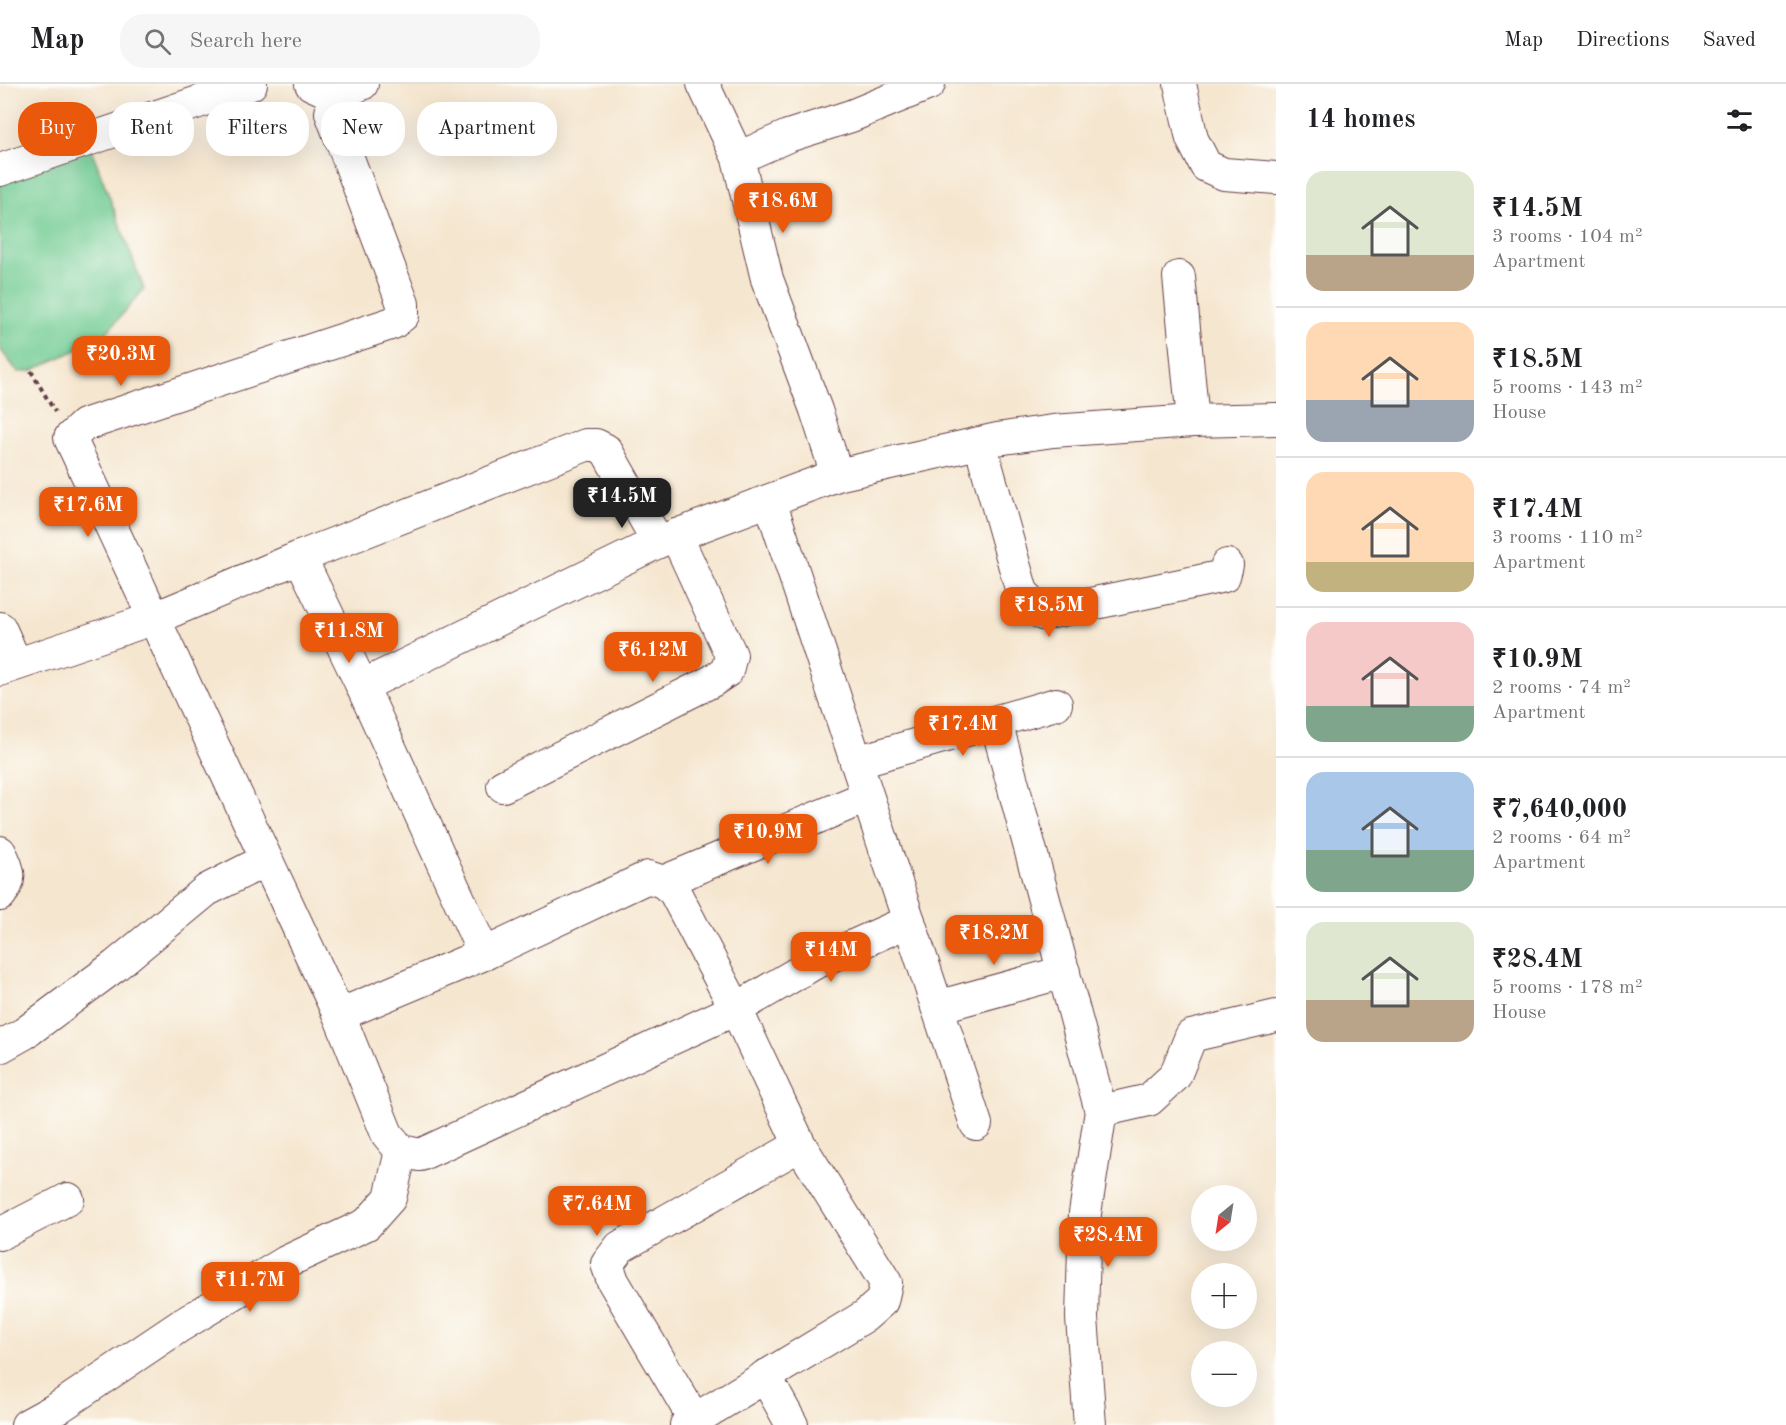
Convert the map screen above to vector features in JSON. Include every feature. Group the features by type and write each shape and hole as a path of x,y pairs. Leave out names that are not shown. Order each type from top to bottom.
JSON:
{"street":[{"path":"0,170 251,84"},
{"path":"702,84 738,158 767,279 816,410 837,475"},
{"path":"738,158 788,136 851,116 929,84"},
{"path":"1180,84 1192,140 1206,166 1224,174 1276,178"},
{"path":"337,88 331,113 403,304 403,315 393,323 84,425 70,438 339,1015 387,1134 401,1150 420,1155 736,1010 813,964 909,921"},
{"path":"1179,277 1193,421"},
{"path":"362,686 667,538 837,475 980,443 1053,431 1193,421 1276,419"},
{"path":"980,443 1022,592 1043,614 1224,576 1227,565"},
{"path":"0,628 8,667 155,618 300,557 586,445 596,445 606,450 667,538 731,656 727,670 712,681 503,786"},
{"path":"770,501 976,1124"},
{"path":"300,557 362,686 484,954"},
{"path":"856,762 1056,704"},
{"path":"996,722 1101,1111 1085,1225 1082,1318 1090,1425"},
{"path":"663,882 854,802"},
{"path":"0,852 9,873 9,884 0,895"},
{"path":"0,1047 25,1033 115,966 207,890 266,860"},
{"path":"339,1015 484,954 648,877 663,882 674,891 736,1010 800,1145 886,1283 882,1301 865,1316 690,1422 613,1281 607,1264 620,1247 800,1145"},
{"path":"938,1007 1064,972"},
{"path":"1101,1111 1149,1100 1174,1076 1191,1036 1276,1016"},
{"path":"27,1425 58,1408 180,1326 286,1262 367,1224 390,1198 401,1150"},
{"path":"0,1234 68,1198"},
{"path":"765,1376 792,1425"}],"path":[{"path":"31,371 70,438"}],"green space":[{"path":"49,156 94,156 144,289 102,338 31,371 18,372 0,349 0,172"}]}
